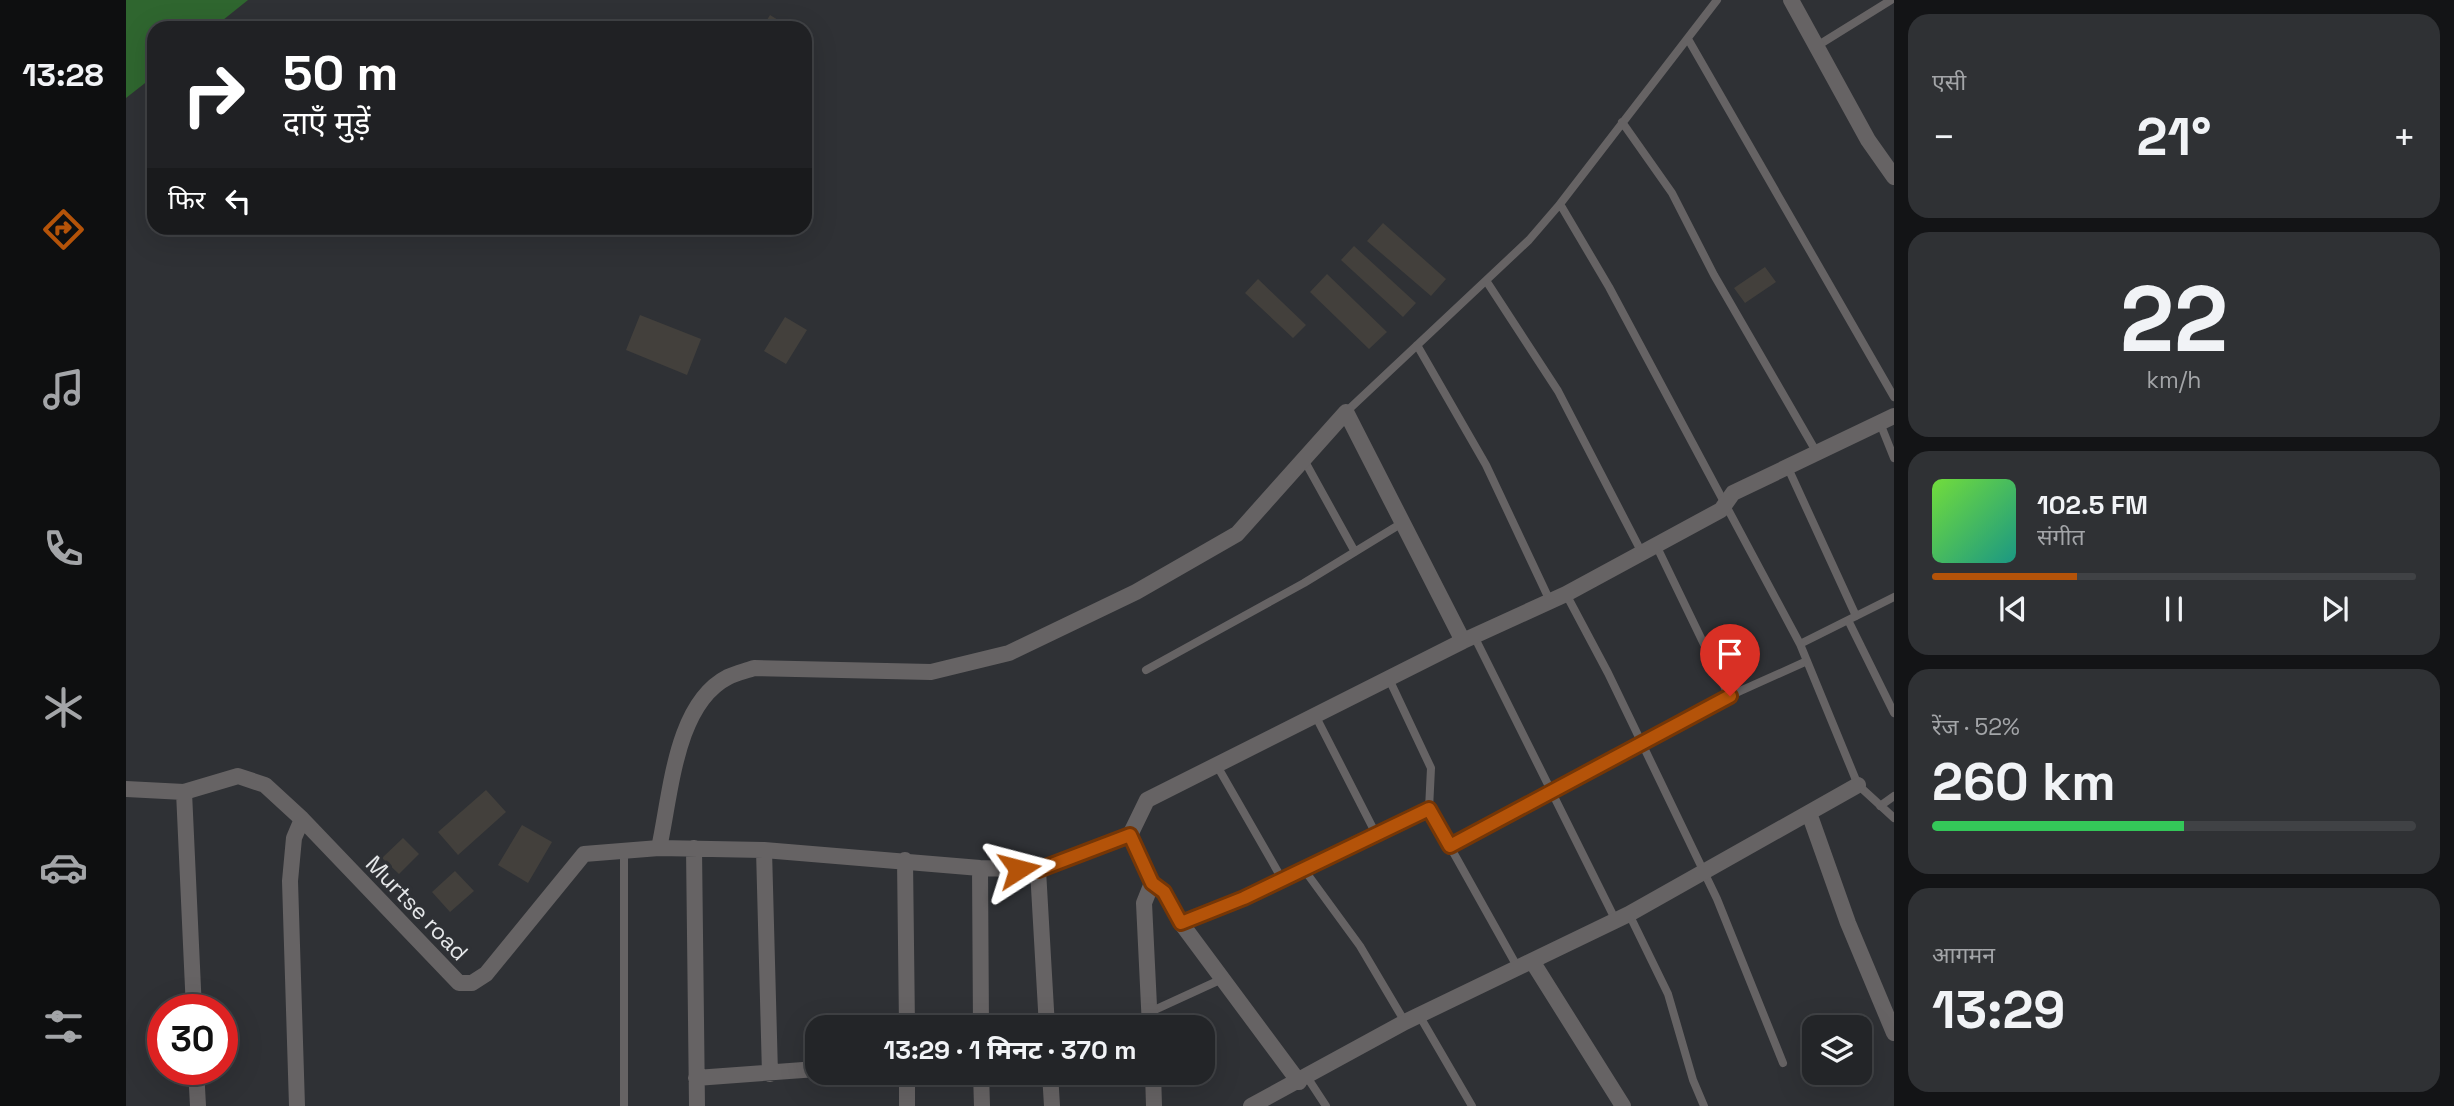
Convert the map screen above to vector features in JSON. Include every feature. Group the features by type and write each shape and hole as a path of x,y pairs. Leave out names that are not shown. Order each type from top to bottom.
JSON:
{"street":[{"path":"1791,0 1868,140 1892,170"},
{"path":"659,848 686,722 705,696 727,677 754,668 931,672 1009,653 1136,593 1237,534 1346,412 1402,523 1469,639"},
{"path":"1046,1015 1038,870 1130,835 1147,800 1469,639 1566,594 1648,547 1721,510 1733,493 1887,419"},
{"name":"Murtse road","path":"126,789 184,792 238,776 265,785 302,819 459,983 472,983 486,974 584,855 659,848 764,850 980,868 1038,870"},
{"path":"1251,1106 1303,1080 1412,1018 1623,917 1858,785"},
{"path":"184,792 193,994"},
{"path":"1809,813 1847,923 1894,1033"},
{"path":"297,1106 290,881 294,838 302,819"},
{"path":"1130,835 1152,883 1164,892 1181,923 1222,979 1303,1080"},
{"path":"694,848 697,1106"},
{"path":"764,850 770,1074"},
{"path":"905,860 907,1015"},
{"path":"980,868 981,1015"},
{"path":"1150,1015 1144,903 1152,883"},
{"path":"1525,965 1623,1106"},
{"path":"696,1077 805,1070"},
{"path":"197,1085 198,1106"},
{"path":"907,1085 907,1106"},
{"path":"981,1085 982,1106"},
{"path":"1051,1085 1052,1106"},
{"path":"1153,1085 1154,1106"}],"lane":[{"path":"1346,412 1487,282 1560,204 1717,0"},
{"path":"1817,46 1891,0"},
{"path":"1688,39 1894,397"},
{"path":"1622,122 1672,193 1714,275 1817,453"},
{"path":"1560,204 1609,287 1800,643 1858,785 1894,818"},
{"path":"1487,282 1558,391 1730,696"},
{"path":"1417,345 1486,465 1550,601"},
{"path":"1887,419 1894,458"},
{"path":"1303,458 1355,552"},
{"path":"1788,468 1894,713"},
{"path":"1146,670 1402,523"},
{"path":"1566,594 1608,673 1704,873 1783,1063"},
{"path":"1800,643 1894,597"},
{"path":"1469,639 1550,790 1668,994 1693,1080 1704,1106"},
{"path":"1450,846 1550,790 1641,745 1730,696 1807,661"},
{"path":"1389,679 1431,768 1429,809 1525,965"},
{"path":"1315,715 1376,834"},
{"path":"1216,764 1282,879"},
{"path":"1880,806 1894,796"},
{"path":"1181,923 1282,879 1429,809"},
{"path":"624,851 624,1106"},
{"path":"1303,868 1472,1106"},
{"path":"1159,1015 1222,979"},
{"path":"1303,1080 1326,1106"}],"green space":[{"path":"126,0 248,0 222,21 147,21 147,82 126,98"}],"building":[{"path":"770,15 780,21 766,21"},
{"path":"1383,223 1446,279 1431,296 1367,241"},
{"path":"1354,246 1416,303 1403,317 1341,260"},
{"path":"1765,267 1776,282 1745,303 1734,288"},
{"path":"1327,274 1387,332 1369,349 1310,292"},
{"path":"1258,279 1306,325 1293,338 1245,293"},
{"path":"640,315 701,339 687,375 626,350"},
{"path":"785,317 807,330 786,364 764,351"},
{"path":"486,790 506,812 458,855 438,832"},
{"path":"522,825 552,842 528,883 498,865"},
{"path":"403,838 419,854 399,874 382,858"},
{"path":"455,871 474,891 450,912 432,892"}],"route":[{"path":"1019,869 1038,870 1130,835 1152,883 1164,892 1181,923 1244,898 1429,809 1450,846 1550,790 1641,745 1730,696"}]}
